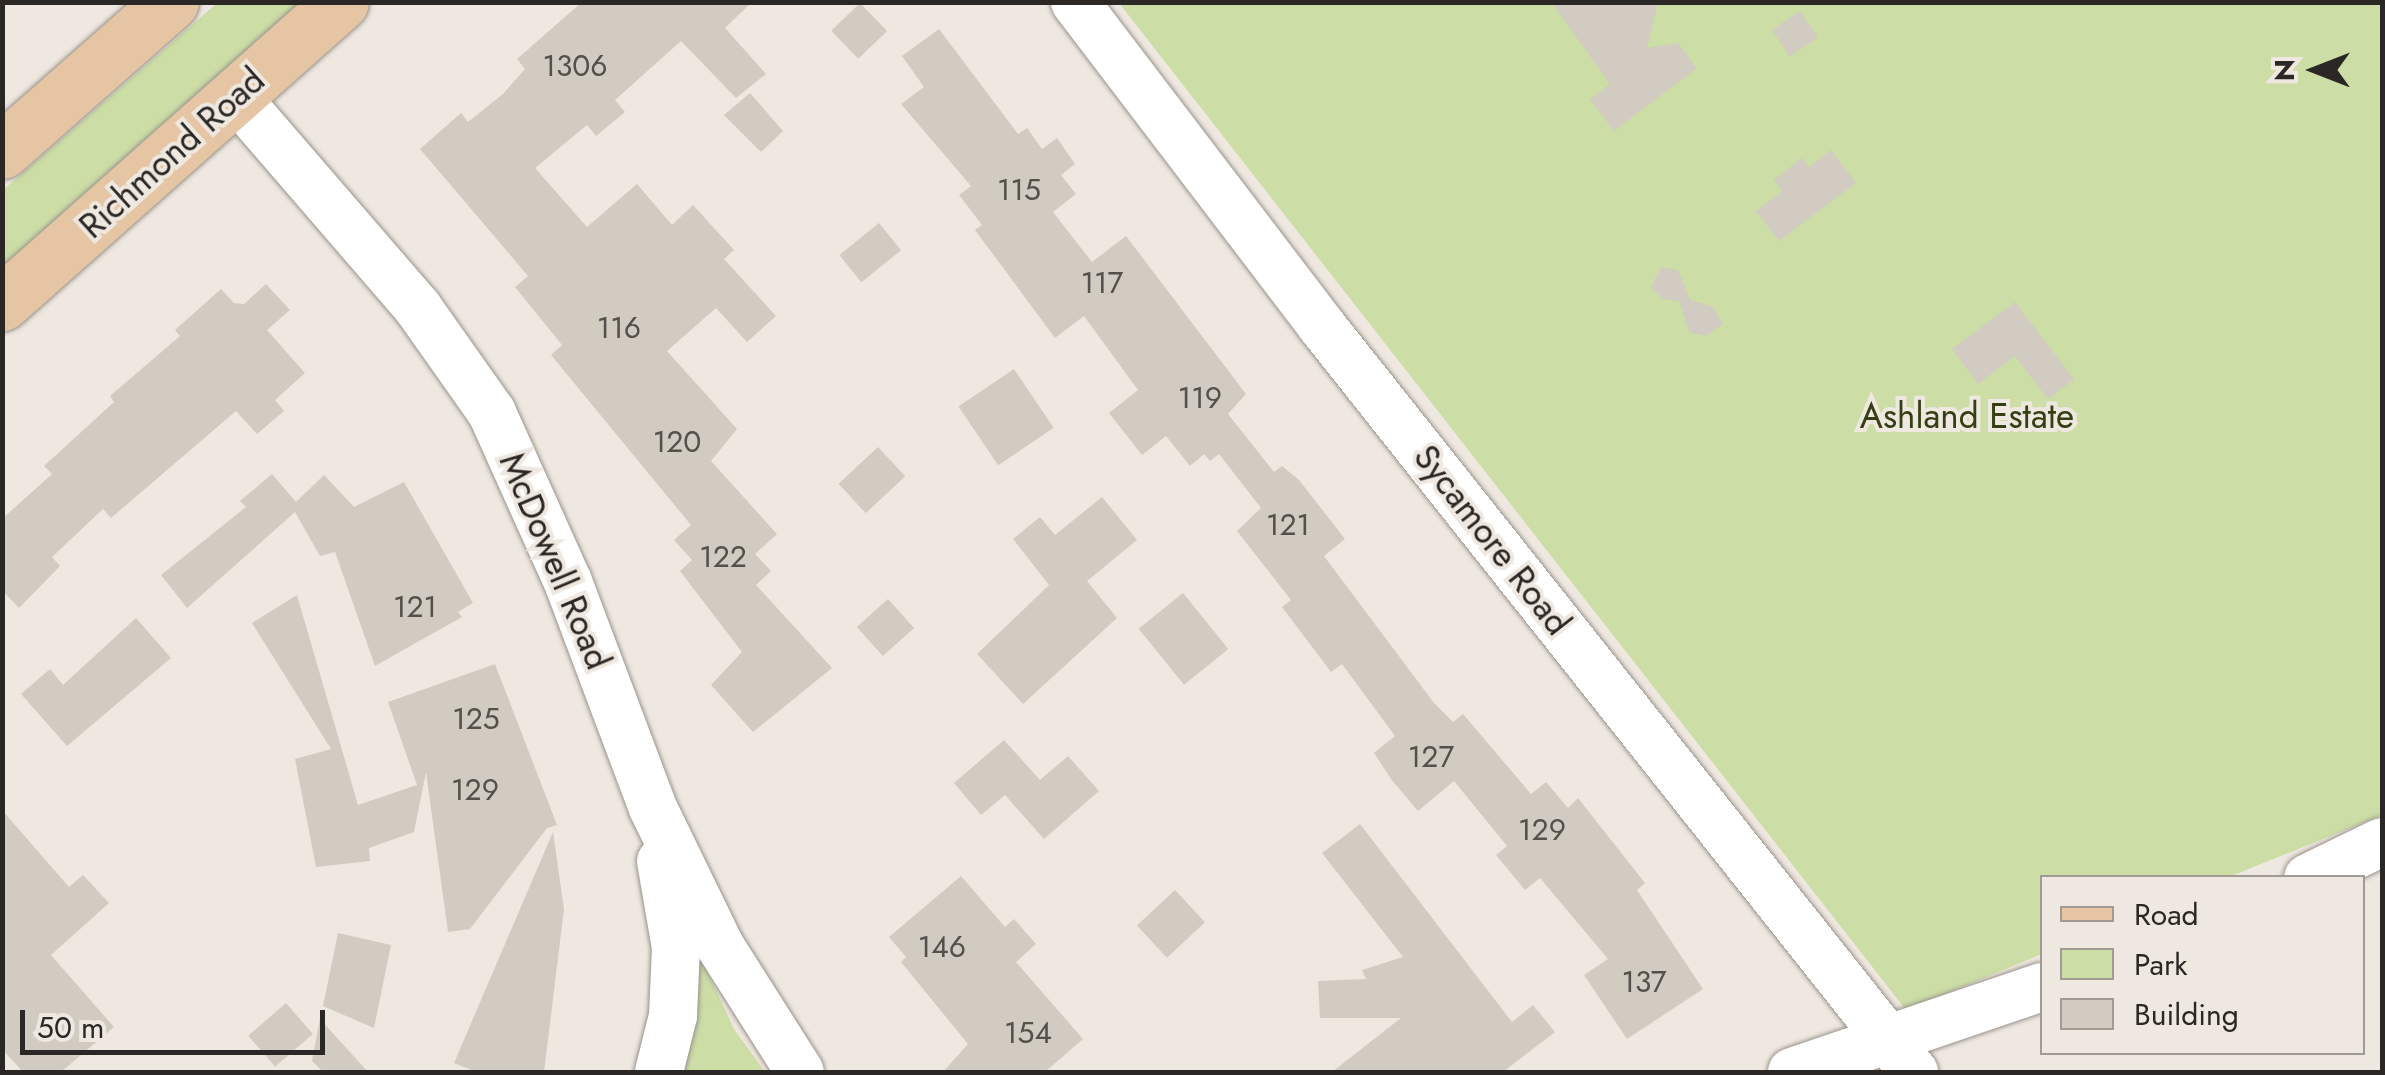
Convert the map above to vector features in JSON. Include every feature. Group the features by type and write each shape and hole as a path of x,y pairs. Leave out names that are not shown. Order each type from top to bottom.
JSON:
{"main road":[{"path":"2,151 171,2"},
{"name":"Richmond Road","path":"2,303 341,2"}],"street":[{"name":"Sycamore Road","path":"1076,2 1321,325 1902,1056"},
{"name":"McDowell Road","path":"236,97 418,308 492,412 568,582 652,808 720,946 800,1072"},
{"path":"652,808 676,948 673,1016 660,1072"},
{"path":"2314,875 2382,842"},
{"path":"1792,1072 1902,1056 2040,987"}],"green space":[{"path":"217,3 308,3 3,271 2,191"},
{"name":"Ashland Estate","path":"1119,3 2382,3 2382,815 2234,875 2040,875 2040,955 1906,1010"},
{"path":"695,945 734,1029 765,1072 684,1072"}],"building":[{"path":"582,2 752,2 725,28 766,74 736,98 681,41 615,100 625,112 596,136 587,125 535,168 587,227 637,184 672,225 693,205 734,250 724,259 776,316 747,342 716,308 667,351 737,429 711,461 777,534 755,554 771,571 756,585 832,668 753,732 711,685 742,652 680,571 692,560 674,540 691,525 551,355 562,345 515,287 528,276 420,149 461,113 468,122 503,94 525,69 517,59"},
{"path":"1551,2 1658,2 1647,48 1678,43 1697,68 1614,131 1590,99 1610,84"},
{"path":"860,3 887,31 858,59 831,31"},
{"path":"1800,11 1818,38 1790,57 1772,30"},
{"path":"939,29 1018,134 1027,128 1042,149 1057,138 1075,164 1061,175 1076,194 1053,212 1092,262 1126,236 1246,394 1228,414 1274,472 1282,466 1299,480 1345,539 1324,556 1434,703 1453,722 1463,714 1531,794 1546,782 1568,808 1578,798 1645,883 1637,890 1703,989 1627,1039 1584,975 1608,959 1540,878 1525,890 1496,855 1507,846 1454,781 1418,811 1391,779 1374,753 1395,736 1342,664 1331,672 1282,607 1291,600 1237,531 1261,508 1219,454 1210,461 1204,454 1190,466 1166,436 1142,455 1109,413 1138,390 1084,316 1055,338 975,230 982,225 959,195 971,186 901,104 924,87 902,56"},
{"path":"750,93 783,131 761,152 724,115"},
{"path":"1831,150 1856,183 1779,241 1756,211 1782,191 1774,180 1802,158 1809,167"},
{"path":"879,223 901,250 861,282 839,255"},
{"path":"1661,267 1678,270 1690,300 1712,306 1723,324 1705,336 1689,332 1679,301 1662,299 1651,288"},
{"path":"266,284 290,310 267,330 305,373 275,400 284,411 257,434 236,411 111,518 103,509 52,557 60,566 19,608 2,590 2,519 52,474 44,466 114,402 110,396 180,336 175,330 221,289 234,303 244,304"},
{"path":"2015,302 2074,379 2048,399 2015,356 1978,384 1952,349"},
{"path":"1014,369 1054,428 998,465 958,406"},
{"path":"878,447 905,476 866,513 839,484"},
{"path":"272,474 296,502 324,475 354,507 404,482 473,603 458,612 462,617 375,666 335,552 320,556 295,512 187,608 161,575 246,507 240,501"},
{"path":"1102,497 1137,540 1087,581 1117,618 1023,704 977,654 1049,585 1013,539 1040,517 1055,535"},
{"path":"1183,593 1228,649 1184,685 1139,629"},
{"path":"297,595 358,805 417,785 388,702 495,664 557,825 547,828 470,929 448,932 426,772 414,832 369,848 370,861 316,867 295,759 331,749 252,623"},
{"path":"888,599 914,628 883,656 857,627"},
{"path":"136,618 171,658 67,746 21,694 50,669 63,685"},
{"path":"1004,740 1040,780 1068,756 1099,791 1044,839 1005,795 981,815 954,783"},
{"path":"2,810 69,887 83,875 109,903 51,955 114,1027 61,1072 23,1072 2,1049"},
{"path":"1360,824 1512,1022 1533,1005 1555,1032 1503,1072 1332,1072 1401,1018 1320,1018 1318,981 1366,979 1362,970 1403,957 1322,853"},
{"path":"553,832 564,909 544,1072 476,1072 454,1063"},
{"path":"961,876 1005,927 1014,919 1036,944 1016,962 1083,1039 1045,1072 943,1072 968,1044 901,962 906,957 889,937"},
{"path":"1175,890 1205,922 1167,958 1137,925"},
{"path":"338,933 391,945 374,1028 323,1006"},
{"path":"286,1003 313,1034 275,1067 248,1036"},
{"path":"320,1019 368,1072 323,1072 312,1061"}]}
